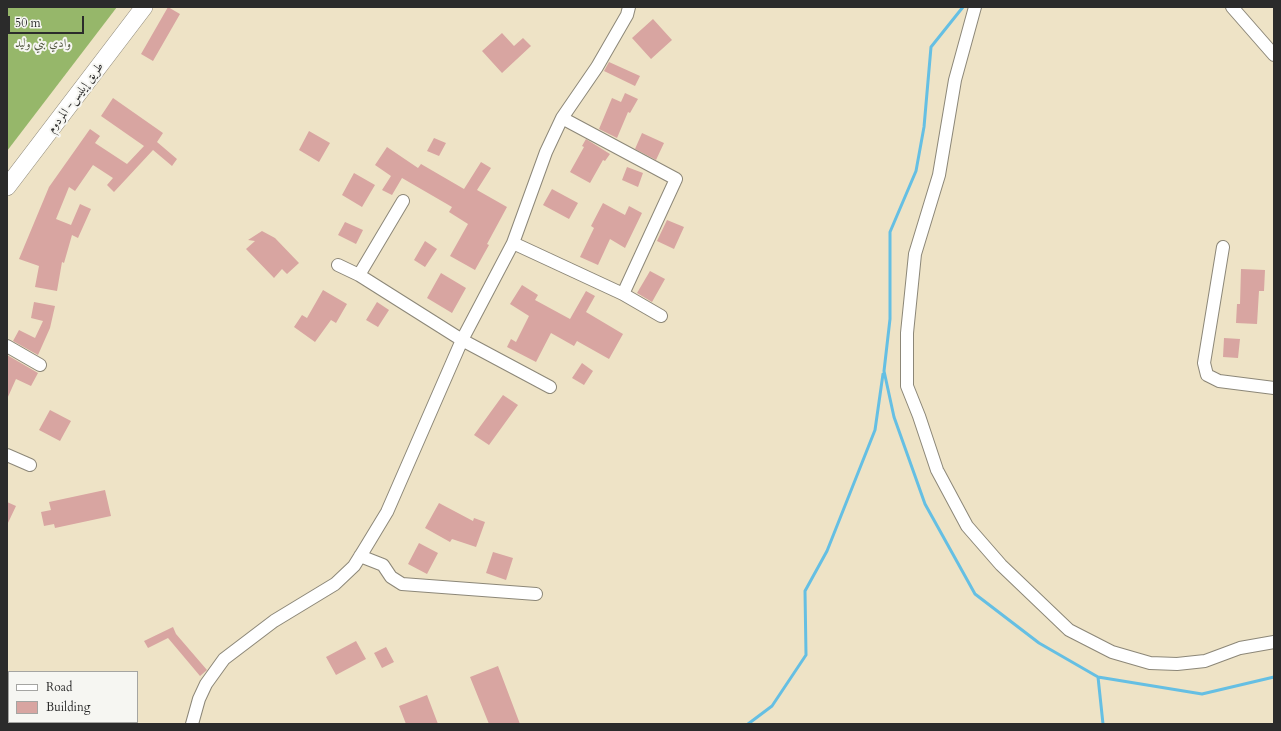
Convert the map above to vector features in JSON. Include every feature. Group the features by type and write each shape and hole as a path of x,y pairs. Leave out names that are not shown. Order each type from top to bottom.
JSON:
{"highway":[{"name":"طريق إيليس- المردوم","path":"7,187 144,7"}],"street":[{"path":"192,724 202,694 214,671 224,659 274,621 335,584 360,556 387,512 462,340 513,243 546,152 562,118 597,67 627,15 629,7"},
{"path":"975,7 955,80 939,175 915,254 907,333 907,386 919,416 937,470 967,526 1001,565 1069,630 1106,649 1150,663 1177,664 1205,661 1240,648 1274,642"},
{"path":"1232,7 1274,55"},
{"path":"562,118 676,179 623,294"},
{"path":"359,275 402,201"},
{"path":"513,243 623,294 661,316"},
{"path":"1223,248 1204,363 1207,375 1219,381 1274,388"},
{"path":"338,266 359,275 462,340 550,387"},
{"path":"7,346 40,365"},
{"path":"7,455 30,465"},
{"path":"360,556 383,565 391,577 402,584 536,594"}],"green space":[{"name":"وادي بني وليد","path":"7,7 117,7 7,151"}],"building":[{"path":"168,7 180,14 153,61 141,54"},
{"path":"653,19 672,40 651,59 632,38"},
{"path":"502,33 514,46 523,38 531,46 502,73 482,51"},
{"path":"609,62 640,76 635,86 604,71"},
{"path":"625,93 638,99 630,113 628,112 617,138 599,129 612,98 621,102"},
{"path":"113,98 163,133 157,142 177,159 172,166 153,150 114,192 107,185 113,178 93,165 75,191 69,187 56,219 71,225 80,204 91,209 78,238 72,235 64,263 62,262 57,291 35,287 39,266 19,259 49,187 90,129 100,136 95,143 127,164 144,146 101,116"},
{"path":"309,131 330,143 319,162 299,150"},
{"path":"642,133 664,143 656,160 635,149"},
{"path":"434,138 446,143 439,156 427,151"},
{"path":"586,139 610,154 605,161 603,160 590,183 570,172 584,147 582,146"},
{"path":"387,147 418,168 421,164 464,189 481,162 491,168 477,190 507,207 475,270 450,256 468,224 449,212 452,207 402,178 392,195 382,190 391,176 375,165"},
{"path":"627,167 643,173 638,187 622,180"},
{"path":"354,173 375,185 362,207 342,195"},
{"path":"552,189 578,203 569,219 543,205"},
{"path":"603,203 625,215 629,206 642,213 625,248 610,239 598,265 580,257 594,228 591,226"},
{"path":"667,220 684,227 674,249 657,241"},
{"path":"345,222 363,230 356,244 338,235"},
{"path":"262,231 275,238 299,263 287,274 282,269 274,278 246,249 255,241 248,240"},
{"path":"425,241 437,249 425,267 414,260"},
{"path":"1241,269 1265,270 1264,291 1259,291 1257,324 1236,323 1237,304 1240,304"},
{"path":"650,271 665,279 652,302 637,293"},
{"path":"441,273 466,288 452,313 427,298"},
{"path":"522,285 538,295 535,300 570,319 586,291 595,296 586,312 623,334 609,359 577,341 574,346 551,333 536,362 507,347 511,339 516,342 529,316 510,304"},
{"path":"323,290 347,304 336,323 331,320 315,342 294,327 302,315 307,318"},
{"path":"34,302 55,306 50,328 38,355 13,341 19,330 35,338 43,321 31,318"},
{"path":"377,302 389,310 378,327 366,320"},
{"path":"1224,338 1240,339 1238,358 1223,357"},
{"path":"7,355 38,373 31,386 16,379 7,399"},
{"path":"582,363 593,371 584,385 572,378"},
{"path":"503,395 518,405 489,445 474,435"},
{"path":"50,410 71,421 60,441 39,430"},
{"path":"105,490 111,516 55,528 54,524 44,526 41,512 51,510 49,502"},
{"path":"7,502 16,506 7,525"},
{"path":"439,503 473,521 474,518 485,522 476,547 452,539 450,542 425,528"},
{"path":"419,543 438,553 427,574 408,564"},
{"path":"493,552 513,558 506,580 486,573"},
{"path":"173,627 176,634 207,670 200,676 168,638 148,648 144,641"},
{"path":"356,641 366,659 336,675 326,657"},
{"path":"386,647 394,662 382,668 374,653"},
{"path":"498,666 520,724 489,724 470,677"},
{"path":"427,695 438,724 406,724 399,706"}],"waterway":[{"path":"963,7 931,47 924,127 916,171 890,232 890,319 884,371 894,417 925,504 975,594 1039,643 1098,677 1202,694 1274,677"},
{"path":"748,724 772,706 806,655 805,591 827,551 875,430 883,374"},
{"path":"1098,677 1103,724"}]}
